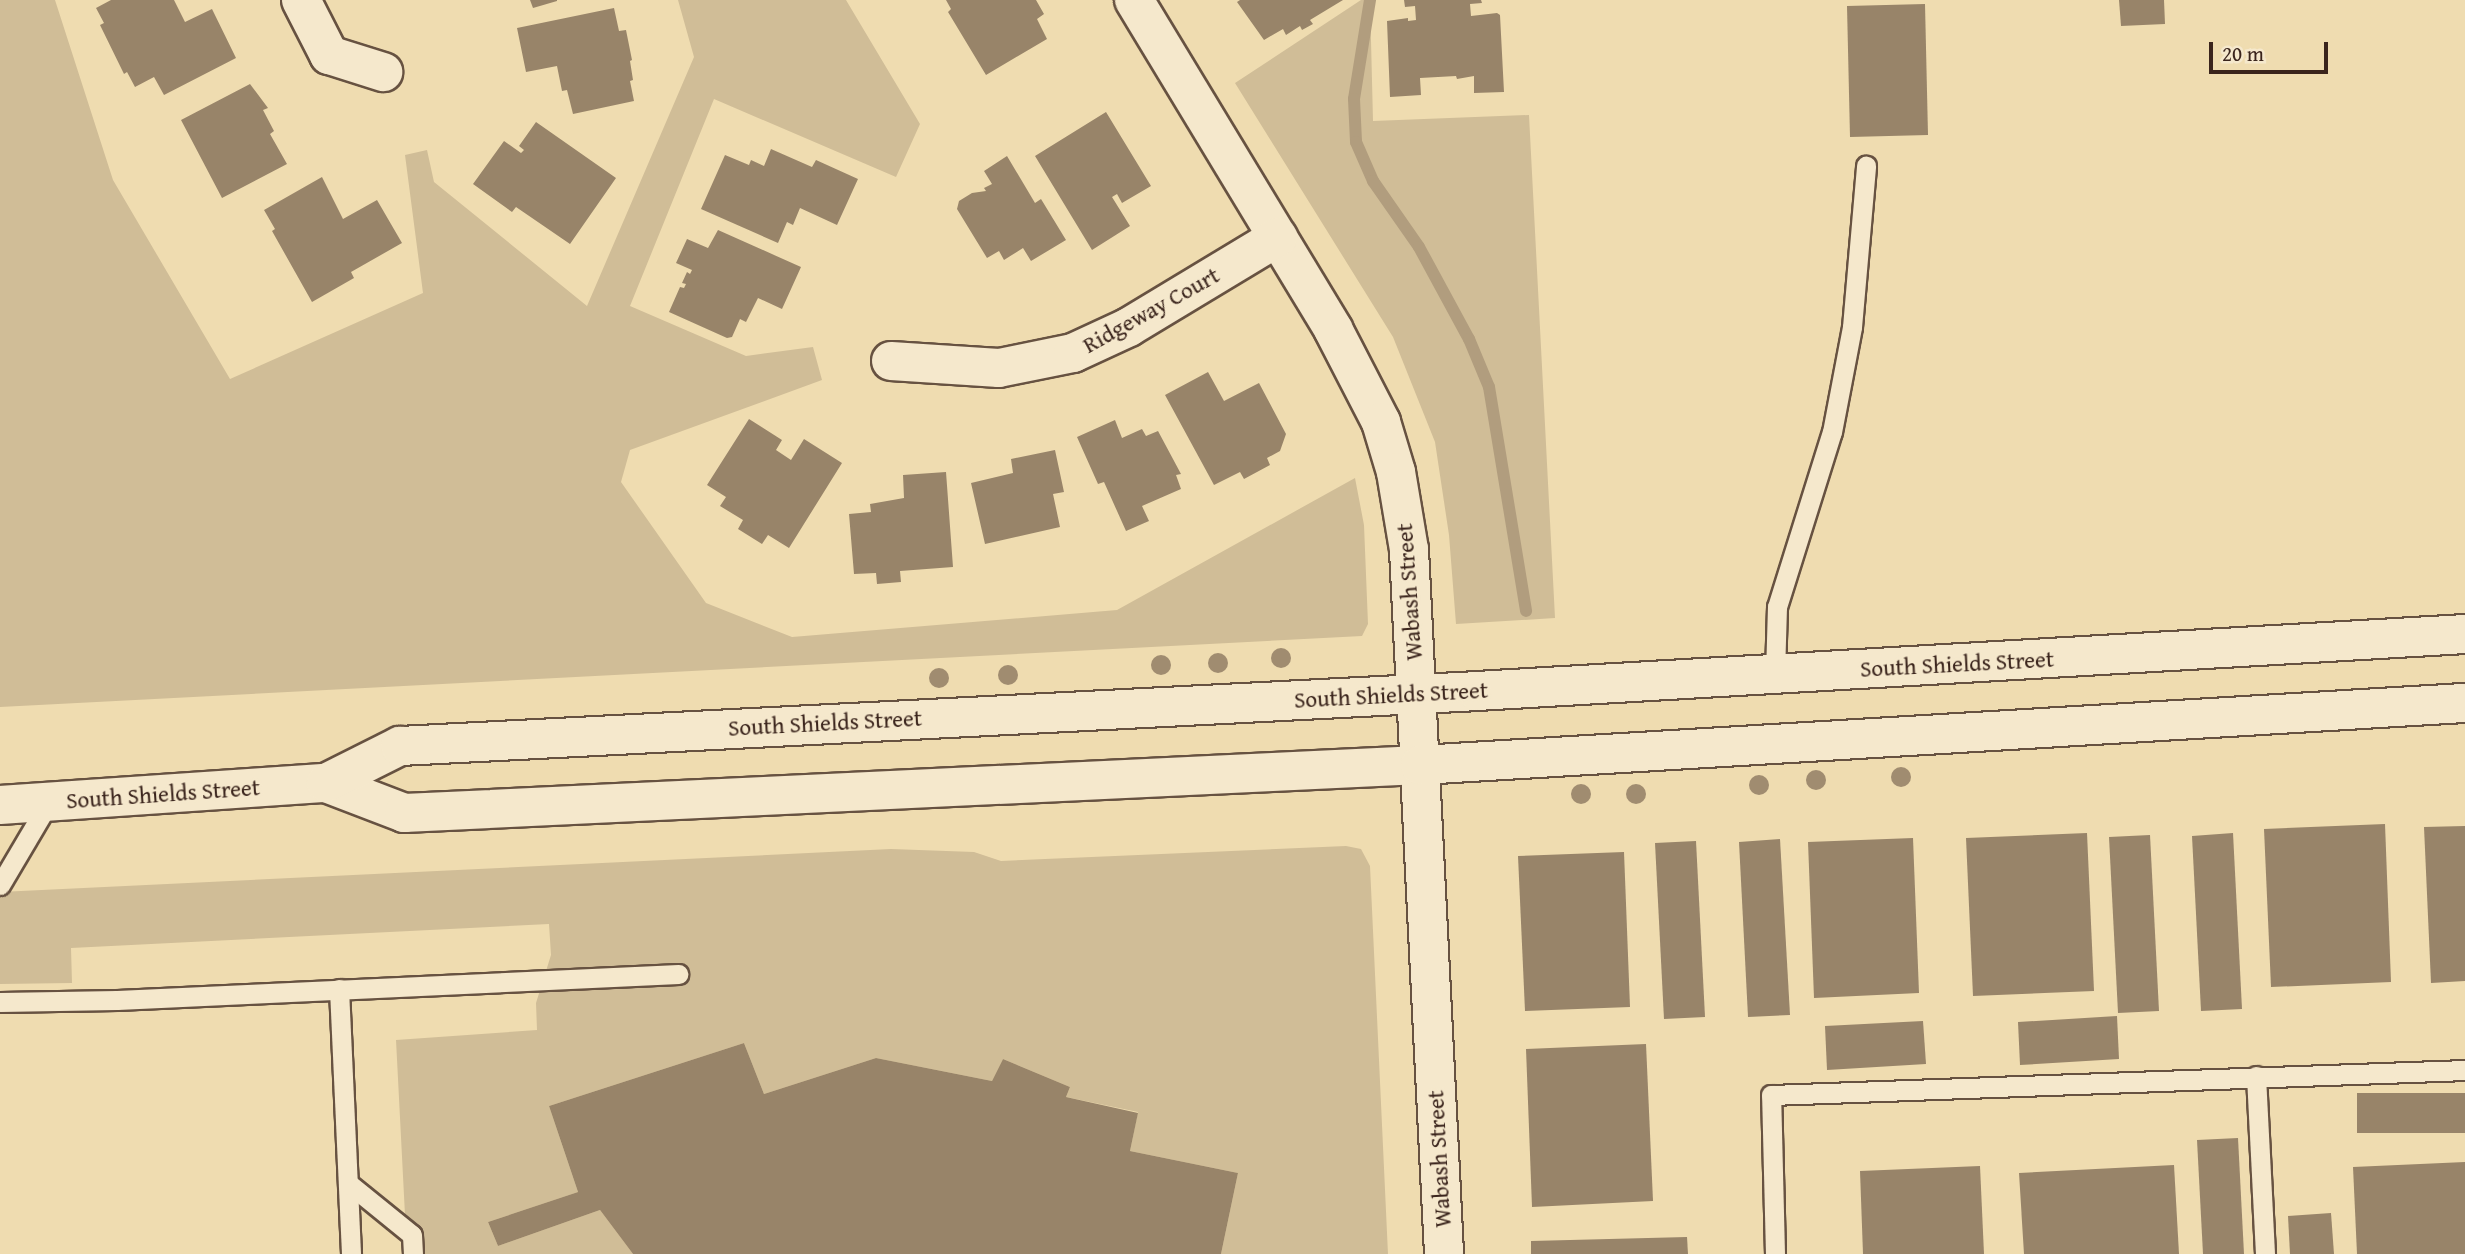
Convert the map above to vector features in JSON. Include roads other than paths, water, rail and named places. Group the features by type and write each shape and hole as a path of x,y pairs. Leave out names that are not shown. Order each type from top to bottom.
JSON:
{"main road":[{"path":"300,0 329,55 383,72"},
{"name":"Wabash Street","path":"1134,0 1333,329 1385,435 1396,472 1409,550 1444,1254"},
{"name":"Ridgeway Court","path":"891,361 999,368 1073,353 1129,327 1278,237"},
{"name":"South Shields Street","path":"0,805 326,783 400,746 1416,695 2465,634"},
{"name":"South Shields Street","path":"326,783 404,813 1420,765 2465,703"}],"lane":[{"path":"1775,674 1777,607 1832,432 1853,327 1866,166"},
{"path":"0,885 49,802"},
{"path":"0,1002 678,974"},
{"path":"339,989 351,1254"},
{"path":"1775,1254 1772,1095 2465,1070"},
{"path":"2256,1076 2265,1254"},
{"path":"348,1183 412,1235 413,1254"}],"waterway":[{"path":"1370,0 1354,99 1356,142 1373,181 1419,247 1469,339 1489,387 1526,611"}]}
